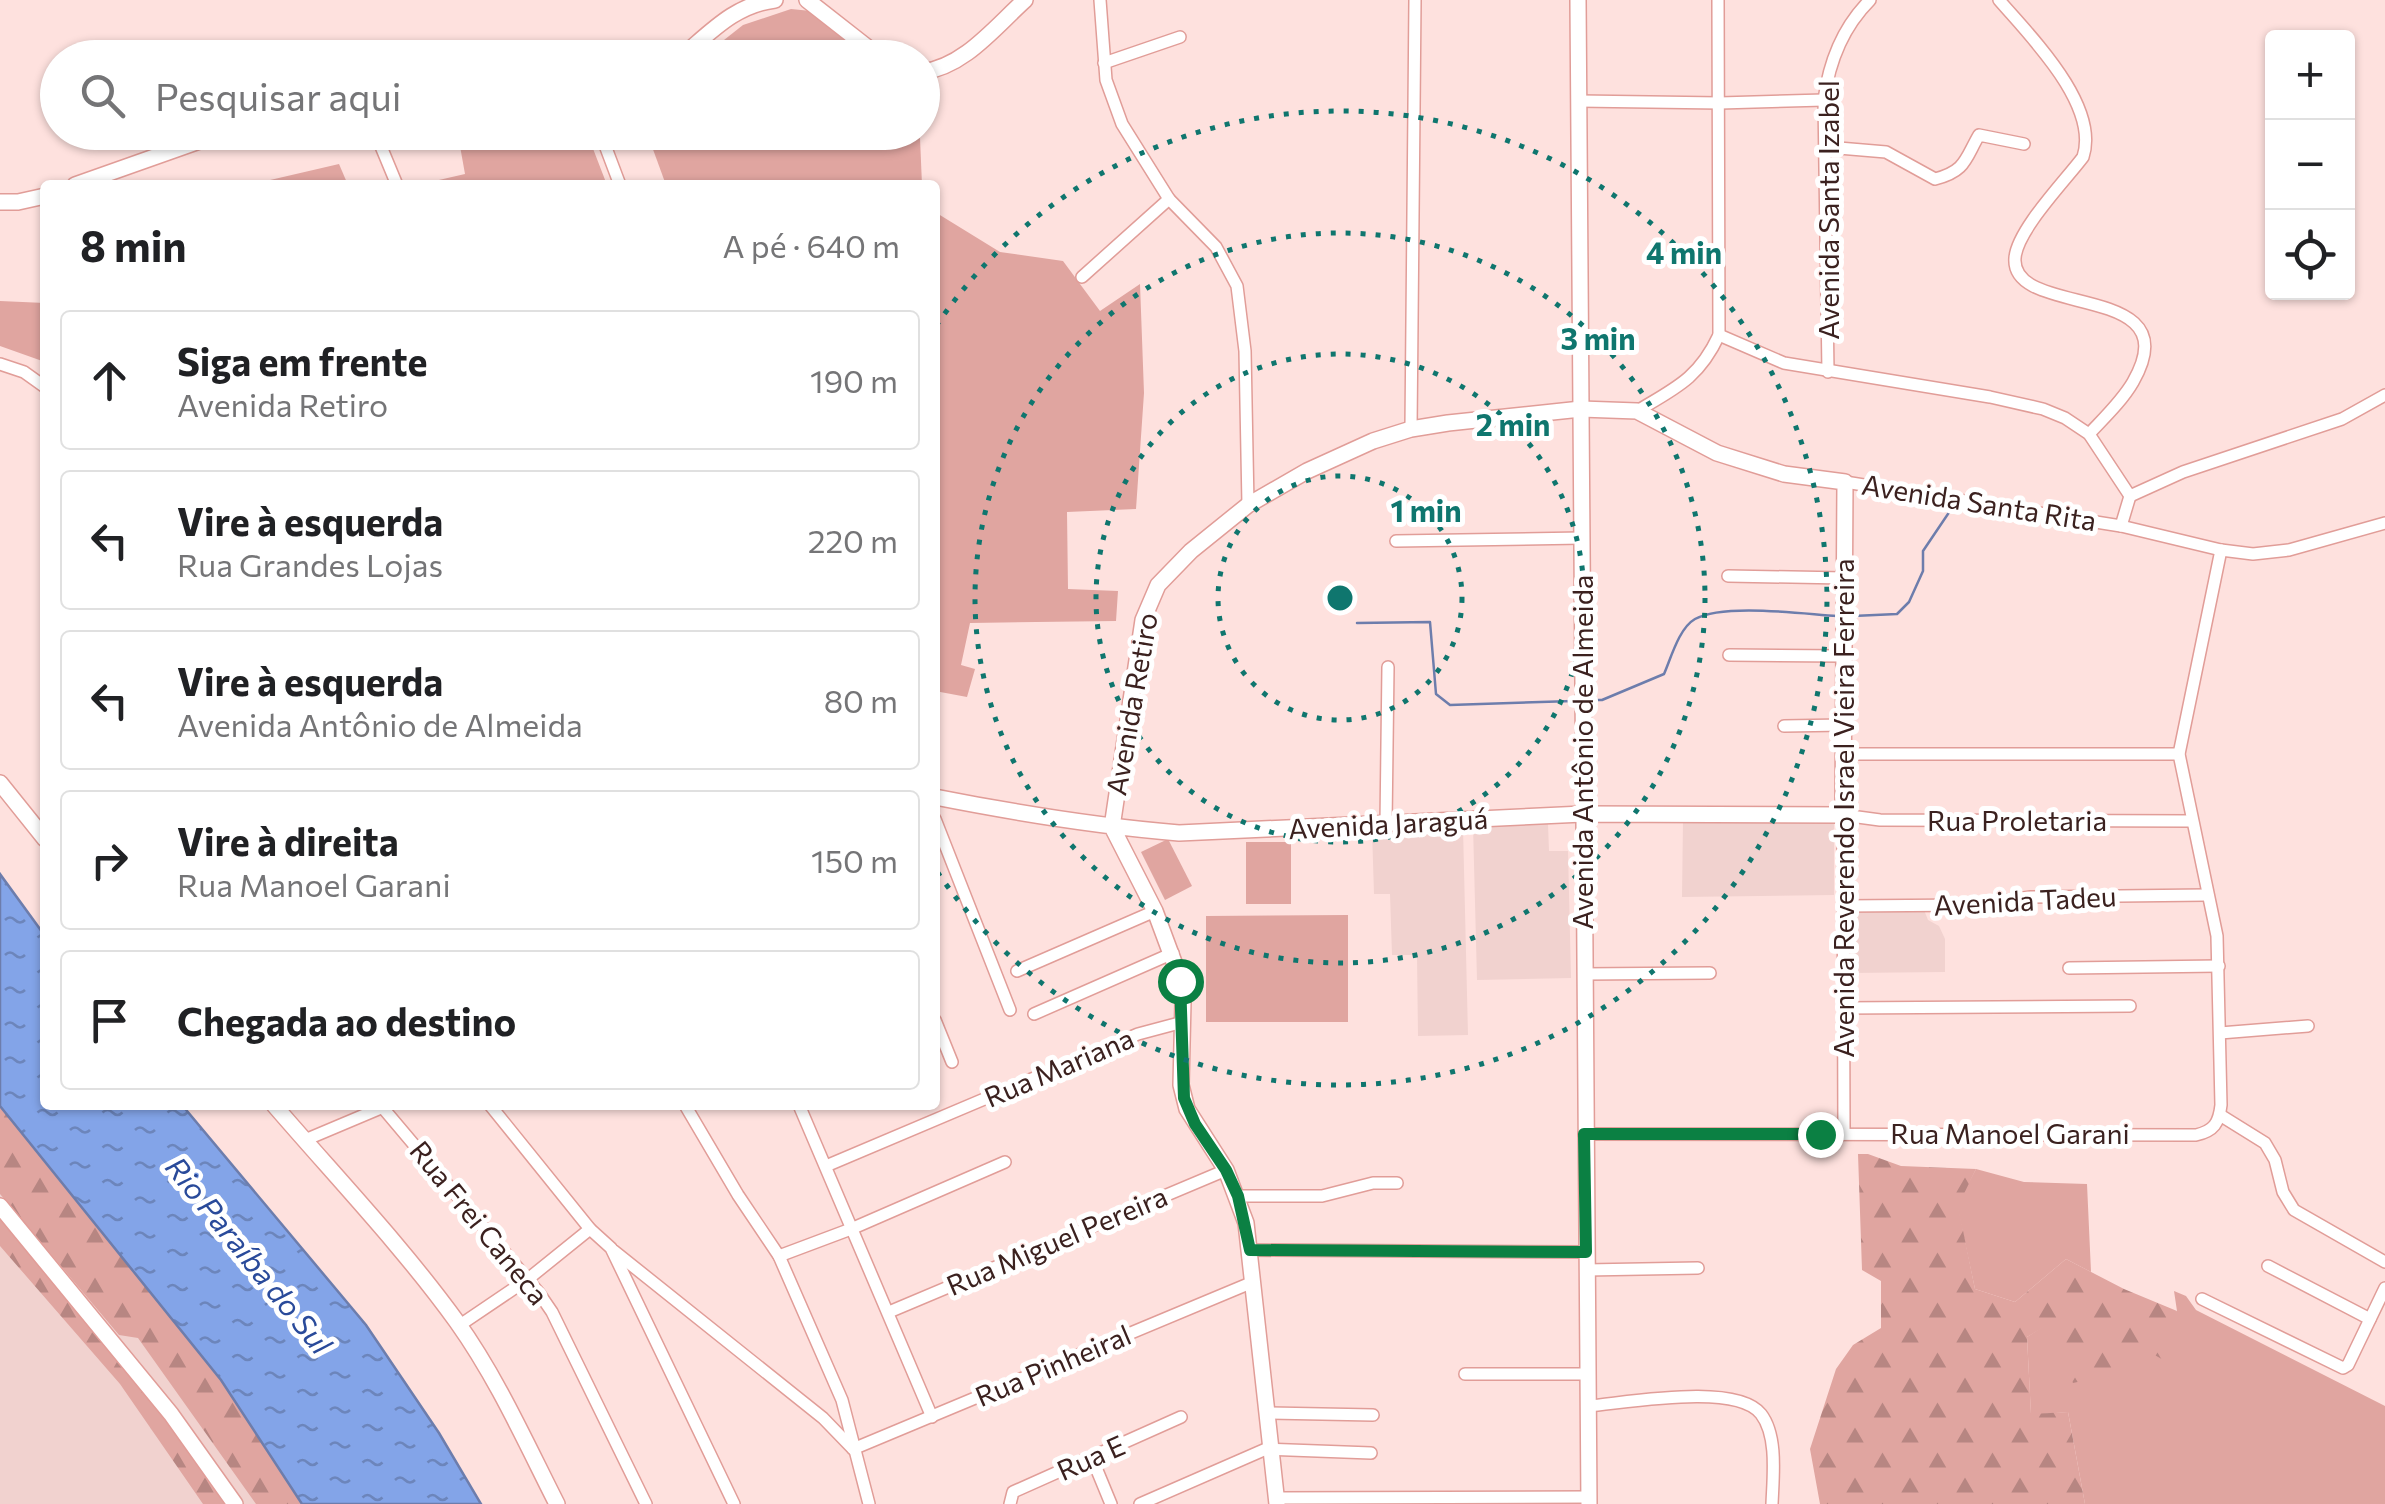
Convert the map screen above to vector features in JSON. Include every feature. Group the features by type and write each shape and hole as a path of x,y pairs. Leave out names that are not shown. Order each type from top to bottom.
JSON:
{"street":[{"path":"699,40 741,10 775,0"},
{"path":"807,0 858,40"},
{"path":"940,70 1025,0"},
{"path":"1100,0 1104,63 1112,102 1122,124 1169,199 1216,247 1237,286 1245,350 1248,504"},
{"path":"1412,429 1415,0"},
{"name":"Avenida Antônio de Almeida","path":"1578,0 1589,1500"},
{"path":"1637,410 1691,379 1708,360 1719,335 1718,0"},
{"name":"Avenida Santa Izabel","path":"1828,372 1824,100 1832,58 1842,37 1870,0"},
{"path":"1999,0 2037,40 2062,75 2087,143 2083,158 2018,246 2015,265 2036,289 2124,314 2141,336 2142,364 2133,382 2088,434"},
{"path":"1104,63 1180,37"},
{"path":"1578,100 1824,100"},
{"path":"1827,148 1886,152 1934,179 1965,163 1979,135 2024,144"},
{"path":"89,180 174,150"},
{"path":"382,150 395,180"},
{"path":"607,150 618,180"},
{"path":"0,202 40,197"},
{"path":"1082,277 1169,199"},
{"path":"1719,335 1784,363 2023,403 2065,418 2088,434 2130,496"},
{"path":"0,364 24,372 40,383"},
{"path":"2121,526 2130,496 2183,472 2342,418 2385,395"},
{"name":"Avenida Retiro","path":"1278,1501 1250,1250 1238,1196 1184,1098 1180,981 1155,911 1112,828 1130,686 1143,620 1169,570 1248,504 1307,471 1373,441 1412,429 1581,409"},
{"name":"Avenida Santa Rita","path":"1581,409 1637,410 1718,454 1784,474 2121,526 2220,550 2277,552 2385,524"},
{"name":"Avenida Reverendo Israel Vieira Ferreira","path":"1844,1134 1845,482"},
{"path":"1396,540 1582,538"},
{"path":"2220,550 2179,754 2217,936 2220,1115 2265,1143 2294,1210 2385,1262"},
{"path":"1728,576 1844,578"},
{"path":"1729,655 1843,656"},
{"path":"1386,824 1388,667"},
{"path":"1784,726 1843,725"},
{"path":"1843,754 2179,754"},
{"path":"0,783 40,833"},
{"name":"Avenida Jaraguá","path":"940,797 1044,818 1178,834 1582,814 1843,815"},
{"name":"Rua Proletaria","path":"1843,815 1880,820 2192,821"},
{"path":"940,833 1010,1010"},
{"name":"Avenida Tadeu","path":"1844,906 1974,905 2031,897 2206,896"},
{"path":"1017,971 1155,911"},
{"path":"1034,1014 1172,953"},
{"path":"2069,968 2219,966"},
{"path":"1584,974 1710,973"},
{"path":"1843,1008 2130,1006"},
{"name":"Rua Mariana","path":"826,1166 1138,1034 1183,1022"},
{"path":"2220,1032 2308,1026"},
{"path":"940,1032 952,1062"},
{"path":"278,1110 413,1265 460,1326 506,1404 557,1504"},
{"path":"304,1140 376,1110"},
{"name":"Rua Frei Caneca","path":"389,1110 552,1312 646,1504"},
{"path":"494,1110 590,1229 824,1418 853,1449"},
{"path":"687,1110 779,1256 842,1400 869,1504"},
{"path":"801,1110 932,1417"},
{"name":"Rua Manoel Garani","path":"1584,1134 2196,1135 2210,1132 2220,1115"},
{"path":"779,1256 1005,1162"},
{"name":"Rua Miguel Pereira","path":"888,1312 1226,1170"},
{"path":"1238,1196 1322,1196 1373,1183 1398,1183"},
{"path":"0,1206 171,1414 234,1504"},
{"path":"460,1326 528,1280 590,1229"},
{"path":"611,1248 734,1504"},
{"path":"1250,1250 1586,1252"},
{"path":"2268,1266 2370,1320"},
{"path":"1586,1270 1698,1268"},
{"name":"Rua Pinheiral","path":"853,1449 1252,1282"},
{"path":"2202,1299 2340,1368 2348,1365 2385,1288"},
{"path":"1465,1374 1588,1374"},
{"path":"1588,1406 1702,1396 1749,1404 1762,1414 1770,1434 1772,1504"},
{"path":"1269,1414 1373,1414"},
{"name":"Rua E","path":"1010,1504 1013,1492 1181,1417"},
{"path":"1140,1504 1258,1451 1273,1448 1370,1453"},
{"path":"1092,1458 1111,1504"},
{"path":"1760,1504 1772,1488"},
{"path":"1278,1501 1589,1500"}],"shaded area":[{"path":"1683,821 1834,821 1834,895 1682,897"},
{"path":"1548,824 1549,851 1568,851 1571,978 1477,980 1473,825"},
{"path":"1463,828 1468,1035 1418,1036 1417,955 1392,955 1390,894 1374,894 1372,830"},
{"path":"1848,909 1924,910 1945,939 1945,972 1850,973"},
{"path":"0,1106 221,1380 302,1504 0,1504"}],"green space":[{"path":"791,9 811,11 846,40 724,40 743,25"},
{"path":"461,150 594,150 605,180 439,180 465,174"},
{"path":"653,150 921,150 922,180 664,180"},
{"path":"339,164 346,180 270,180"},
{"path":"940,215 1000,252 1063,261 1100,311 1140,284 1144,393 1136,509 1067,512 1068,589 1118,591 1116,621 970,623 961,665 975,669 967,697 940,692"},
{"path":"0,301 40,303 40,360 0,346"},
{"path":"1168,839 1192,886 1165,900 1141,852"},
{"path":"1246,842 1291,842 1291,904 1246,904"},
{"path":"1348,915 1348,1022 1206,1022 1206,916"},
{"path":"0,1106 221,1380 302,1504 256,1504 138,1338 119,1335 0,1194"},
{"path":"1858,1154 1901,1166 1976,1169 1958,1206 1975,1289 2015,1302 2066,1259 2177,1311 2167,1362 2144,1349 2131,1370 2073,1383 2044,1327 2027,1337 2031,1414 2068,1412 2085,1504 1820,1504 1810,1449 1836,1369 1853,1345 1881,1328 1881,1281 1862,1270"},
{"path":"1976,1169 2024,1182 2087,1184 2091,1272 2066,1259 2015,1302 1975,1289 1957,1205"},
{"path":"0,1219 170,1421 226,1504 203,1504 120,1384 0,1246"},
{"path":"2174,1291 2186,1296 2196,1310 2385,1406 2385,1504 2085,1504 2068,1412 2031,1415 2027,1337 2044,1326 2144,1349 2177,1311"}],"water":[{"name":"Rio Paraíba do Sul","path":"0,874 40,929 40,1110 186,1110 366,1325 439,1433 481,1504 302,1504 221,1380 0,1106"}],"waterway":[{"path":"1853,616 1897,614 1909,602 1923,571 1923,551 1954,505"},
{"path":"1591,700 1602,700 1664,674 1684,629 1708,614 1764,611 1837,616"},
{"path":"1357,623 1430,622 1436,694 1450,705 1573,701"}],"route":[{"path":"1180,981 1181,1085 1187,1110 1238,1196 1250,1250 1586,1252 1584,1134 1820,1134"}]}
